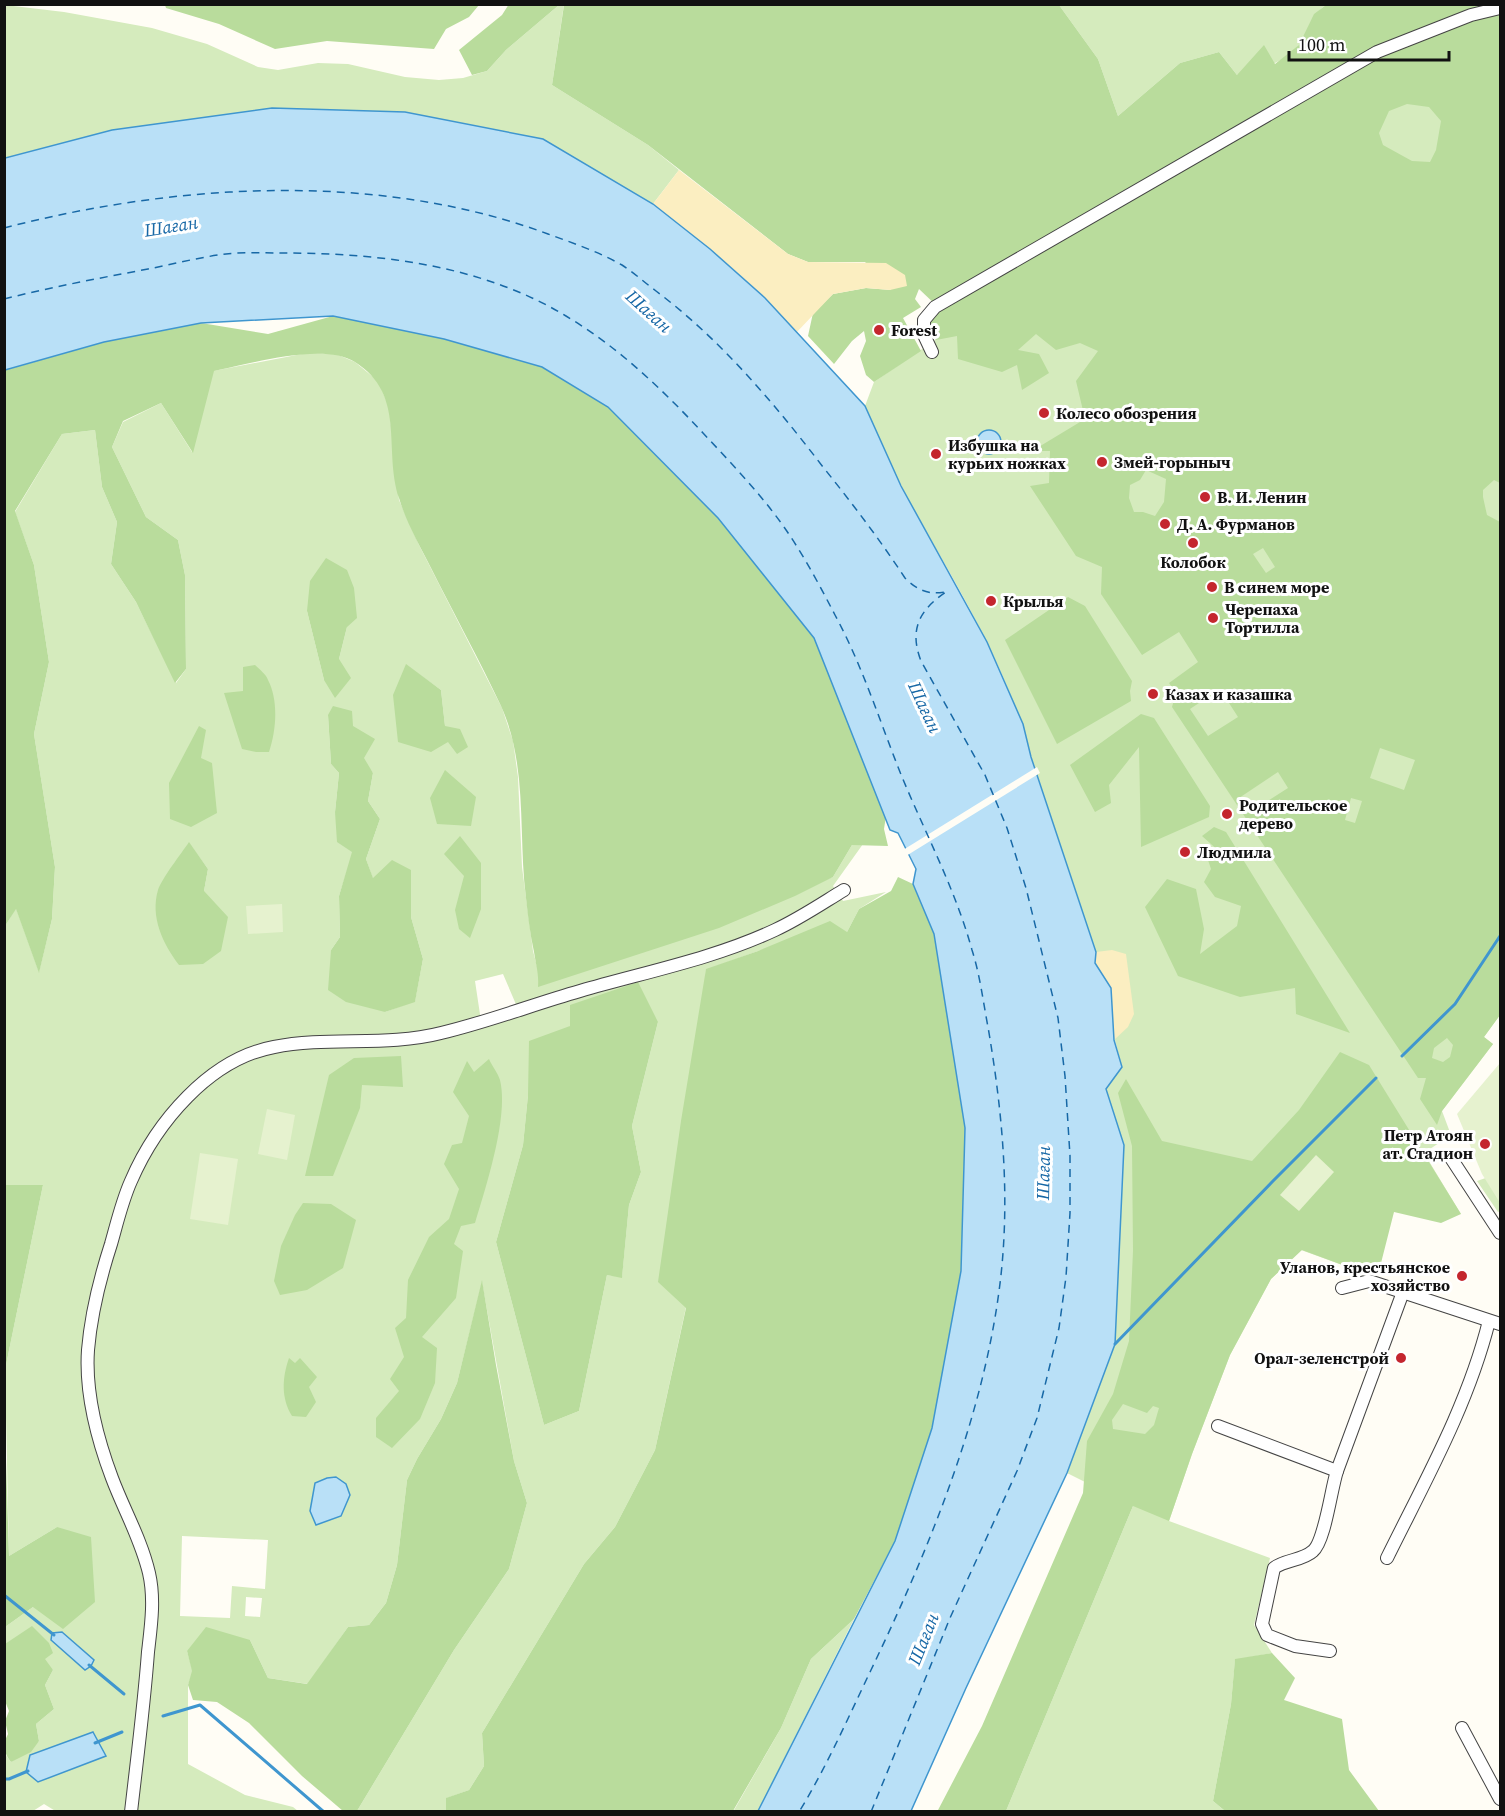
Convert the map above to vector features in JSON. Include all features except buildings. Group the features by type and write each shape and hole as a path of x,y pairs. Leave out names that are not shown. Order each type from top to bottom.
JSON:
{"street":[{"path":"932,352 924,335 924,320 935,307 1377,52 1470,15 1500,8"},
{"path":"131,1812 147,1668 152,1589 142,1551 112,1478 92,1415 88,1352 97,1296 130,1183 146,1152 166,1122 194,1092 222,1068 244,1056 272,1047 318,1042 394,1040 448,1031 737,945 774,930 844,890"},
{"path":"1449,1155 1500,1233"},
{"path":"1342,1288 1369,1281 1495,1322 1463,1402 1387,1558"},
{"path":"1330,1651 1295,1646 1267,1635 1262,1624 1275,1568 1283,1562 1305,1557 1314,1550 1322,1538 1331,1489 1337,1471 1404,1292"},
{"path":"1218,1426 1337,1471"},
{"path":"1462,1728 1500,1799"}],"green space":[{"path":"165,4 479,5 469,17 446,29 434,49 327,41 275,49 219,24 166,8"},
{"path":"509,4 559,5 506,50 487,71 472,75 459,50 502,15"},
{"path":"564,4 552,85 648,145 679,170 653,204 543,139 405,112 112,130 5,158 5,5 64,12 152,28 207,44 258,67 278,70 318,63 348,64 405,77 439,80 463,78 487,71 506,50 559,5"},
{"path":"564,5 1059,5 1098,59 1118,116 1180,63 1219,52 1237,75 1264,45 1275,64 1299,45 1314,14 1326,5 1500,5 1500,483 1494,480 1483,490 1483,497 1487,515 1500,522 1500,1015 1484,1037 1493,1044 1442,1111 1437,1125 1420,1099 1426,1078 1418,1078 1172,707 1176,693 1169,683 1198,662 1179,632 1142,655 1101,594 1102,567 1076,556 1030,486 1049,483 1050,451 1032,451 1085,419 1076,381 1098,351 1080,343 1056,350 1036,334 1018,350 1039,354 1049,373 1022,390 1017,365 1002,372 958,359 957,336 936,340 929,334 927,320 938,307 919,289 915,299 921,307 903,318 921,351 874,382 866,375 860,356 866,341 864,331 852,341 834,364 808,336 813,313 833,294 866,288 891,290 865,262 808,262 788,254 648,145 552,85","holes":["1407,104 1429,107 1441,121 1436,150 1430,162 1412,161 1383,145 1379,133 1389,111","1146,470 1166,479 1164,502 1155,516 1134,512 1129,498 1130,485 1140,480","1263,548 1275,567 1266,573 1253,554","1220,689 1238,717 1208,736 1190,709","1380,748 1415,760 1404,790 1370,778","1278,772 1288,788 1249,813 1239,798","1351,798 1362,801 1355,823 1345,820","1447,1038 1453,1045 1450,1057 1443,1062 1432,1058 1434,1048"]},
{"path":"1059,5 1326,5 1312,19 1300,44 1280,61 1237,75 1219,52 1180,63 1118,116 1098,59"},
{"path":"1500,18 1500,1015 1484,1037 1493,1044 1442,1111 1451,1135 1424,1153 1461,1214 1390,1200 1367,1274 1301,1250 1271,1279 1230,1355 1169,1521 1270,1558 1254,1625 1272,1653 1235,1660 1231,1704 1213,1801 1225,1811 1006,1811 1133,1506 1067,1473 1115,1344 1124,1145 1106,1089 1122,1067 1095,963 1096,952 1007,687 975,619 898,479 865,406 874,382 944,334"},
{"path":"333,316 444,339 542,367 608,407 718,518 814,638 886,816 884,829 888,846 852,845 833,877 795,896 719,928 538,987 524,874 519,776 509,729 493,688 413,534 402,507 395,479 388,407 382,390 371,375 355,362 341,356 306,354 286,356 214,371 193,453 161,403 123,421 112,447 146,517 178,540 185,575 186,669 175,683 136,602 111,564 117,522 102,487 95,430 62,434 15,511 34,565 49,662 34,734 55,867 52,919 39,973 16,909 5,926 5,372 104,342 201,323 268,334"},
{"path":"307,353 336,354 355,362 378,381 389,407 399,500 419,545 502,708 513,741 518,777 522,867 533,951 539,974 833,877 852,845 863,844 833,886 843,901 886,892 859,909 847,932 758,951 706,970 686,1307 655,1450 615,1527 584,1564 482,1733 484,1766 469,1790 447,1798 446,1811 357,1811 454,1650 509,1569 527,1503 514,1461 482,1282 457,1383 441,1419 407,1480 397,1565 386,1603 369,1625 348,1627 308,1684 268,1678 250,1640 187,1651 193,1672 188,1685 188,1764 245,1795 293,1807 298,1811 57,1812 44,1804 33,1811 5,1811 5,1754 11,1762 39,1741 36,1724 54,1709 45,1685 53,1670 5,1649 5,1627 33,1607 57,1527 9,1556 5,1370 43,1185 5,1185 5,926 16,908 39,972 52,919 55,867 34,734 49,662 34,565 15,512 62,434 95,430 102,487 117,522 111,564 136,602 176,683 186,669 185,575 178,540 146,517 112,447 123,422 161,403 192,452 213,371","holes":["307,611 347,627 339,659 324,680","406,665 441,690 445,726","328,715 373,773 368,801 380,819 366,859 373,879 411,871 411,917 423,959 415,1001 385,1012 331,950 340,937 339,896 353,852 335,812 339,773 331,764","189,843 208,869 204,891","503,974 518,1009 481,1021 475,981","658,1022 632,1126 641,1172 629,1205 622,1277 607,1275 579,1411 544,1425 496,1242 523,1145 528,1095 570,1026","182,1536 268,1540 265,1589 232,1586 230,1618 180,1616","246,1597 262,1598 260,1617 245,1616"]},
{"path":"326,558 347,570 354,588 357,618 347,627 339,659 351,678 335,698 324,680 307,611 310,581"},
{"path":"1068,597 1085,606 1132,681 1131,701 1057,744 1005,640"},
{"path":"406,664 441,690 445,726 460,729 468,747 457,754 448,742 431,752 398,742 393,695"},
{"path":"255,665 267,678 274,697 275,726 269,752 242,749 224,693 243,691 243,667"},
{"path":"333,706 352,711 353,726 375,739 364,758 373,773 368,801 380,819 366,859 373,878 392,860 411,870 411,917 423,959 415,1002 385,1012 346,1002 328,990 331,950 340,937 339,896 352,852 337,842 335,812 339,773 331,764 328,715"},
{"path":"1141,714 1154,718 1210,806 1209,817 1141,847 1139,747 1109,785 1111,803 1095,812 1070,765"},
{"path":"199,726 206,730 201,758 212,763 217,813 191,827 170,819 169,783"},
{"path":"445,770 476,797 471,826 437,824 430,798"},
{"path":"1214,827 1226,832 1350,1033 1296,1014 1295,988 1240,997 1178,976 1145,907 1167,879 1196,889 1204,929 1200,954 1237,926 1241,906 1215,897 1204,882 1211,869 1207,857 1221,853 1202,836"},
{"path":"460,836 481,863 481,909 470,938 459,929 455,910 464,876 444,854"},
{"path":"189,842 208,869 204,891 228,917 221,951 203,964 179,965 163,939 157,920 156,900 163,879"},
{"path":"898,877 913,884 934,934 965,1128 961,1271 932,1428 895,1541 854,1619 811,1659 781,1728 733,1811 446,1812 446,1798 469,1790 484,1766 482,1733 584,1564 615,1527 655,1450 686,1308 658,1282 706,969 758,951 830,921 847,932 859,909 891,891"},
{"path":"282,904 283,932 248,934 246,906"},
{"path":"638,982 658,1022 632,1126 641,1172 629,1205 622,1278 607,1275 579,1411 544,1425 496,1242 523,1145 528,1095 529,1041 570,1026 570,1005"},
{"path":"1340,1052 1369,1065 1461,1214 1441,1223 1394,1212 1381,1263 1394,1268 1367,1274 1302,1250 1271,1279 1230,1355 1169,1521 1133,1506 1006,1811 937,1812 982,1726 1083,1493 1087,1441 1113,1394 1129,1341 1133,1251 1132,1146 1118,1093 1126,1079 1162,1141 1252,1161 1299,1110","holes":["1123,1404 1147,1413 1153,1406 1159,1408 1154,1425 1145,1434 1113,1429 1112,1420"]},
{"path":"401,1056 403,1087 362,1085 360,1108 333,1176 305,1176 329,1075 354,1058"},
{"path":"489,1059 499,1077 502,1095 495,1152 475,1223 461,1226 454,1244 463,1251 456,1298 422,1337 437,1348 435,1383 420,1419 392,1448 376,1437 376,1418 399,1391 390,1379 404,1357 395,1328 406,1318 408,1280 429,1237 449,1219 459,1189 444,1164 452,1145 462,1143 469,1116 453,1092 467,1061 474,1072"},
{"name":"Петр Атоян ат. Стадион","path":"1500,1063 1500,1203 1482,1174 1457,1114"},
{"path":"267,1109 295,1115 287,1160 258,1154"},
{"path":"200,1153 238,1159 228,1225 190,1219"},
{"path":"1316,1155 1334,1172 1299,1211 1280,1195"},
{"path":"1500,1173 1500,1211 1498,1212 1477,1181"},
{"path":"4,1185 43,1185 5,1370"},
{"path":"303,1203 331,1204 356,1220 343,1268 307,1290 280,1295 274,1281 281,1246"},
{"path":"482,1280 514,1461 527,1503 509,1569 454,1650 357,1811 343,1811 302,1776 249,1723 217,1702 193,1700 188,1685 192,1671 187,1651 206,1627 250,1640 268,1678 307,1684 348,1627 369,1625 386,1603 397,1565 407,1480 441,1419 457,1383"},
{"path":"289,1358 295,1363 300,1358 317,1377 309,1387 316,1402 306,1417 292,1416 288,1409 284,1395 284,1380"},
{"path":"4,1391 9,1556 57,1527 91,1537 95,1602 63,1629 33,1607 5,1627"},
{"path":"854,1619 758,1811 733,1812 781,1728 811,1659"},
{"path":"32,1626 49,1643 53,1653 45,1659 53,1670 45,1685 54,1709 36,1724 39,1741 31,1752 11,1762 5,1749 8,1734 5,1721 9,1711 5,1701 5,1644"},
{"path":"1272,1653 1295,1678 1284,1700 1342,1719 1349,1770 1379,1811 1225,1811 1213,1801 1231,1704 1235,1659"}],"sand":[{"path":"679,170 788,254 808,262 886,263 905,275 907,286 890,290 866,288 833,294 796,333 765,298 732,268 653,204"},
{"path":"1112,950 1126,954 1134,1014 1128,1027 1114,1040 1111,988 1095,963 1096,952"}],"water":[{"name":"Шаған","path":"272,108 405,112 543,139 653,204 710,249 765,298 865,406 901,486 987,642 1023,724 1031,757 1096,952 1095,963 1111,988 1114,1040 1122,1067 1106,1089 1124,1145 1115,1344 1067,1473 911,1811 758,1811 895,1541 932,1428 961,1271 965,1128 934,934 913,884 916,869 898,833 890,830 814,638 718,518 608,407 542,367 444,339 333,316 201,323 104,342 5,370 5,158 112,130"},
{"path":"989,430 994,431 1000,437 1000,447 994,453 989,454 984,453 978,447 977,442 978,437 984,431"},
{"path":"336,1477 346,1484 350,1495 341,1516 316,1525 310,1511 315,1483"},
{"path":"62,1632 94,1660 91,1666 85,1670 51,1640 52,1633"},
{"path":"93,1732 106,1756 38,1782 26,1772 30,1755"}],"pier":[{"path":"1037,767 1040,773 906,856 903,850"}],"waterway":[{"path":"1402,1056 1455,1004 1500,936"},
{"path":"1115,1344 1376,1078"},
{"path":"4,1595 54,1635"},
{"path":"89,1665 124,1694"},
{"path":"163,1716 200,1705 324,1812"},
{"path":"95,1743 122,1732"},
{"path":"4,1779 28,1771"}],"ferry route":[{"path":"4,228 138,201 278,190 347,193 416,200 483,214 576,244 622,265 703,330 785,419 855,508 905,578 923,591 945,592"},
{"path":"4,299 197,259 240,253 319,254 393,259 429,265 500,285 534,299 585,328 639,370 672,401 735,467 775,514 811,570 845,634 900,772 948,882 975,959 988,1027 1001,1120 1005,1182 1004,1244 994,1326 983,1377 953,1477 893,1623 837,1742 799,1812"},
{"path":"871,1812 950,1618 1017,1471 1037,1418 1059,1328 1066,1277 1070,1213 1070,1156 1065,1076 1058,1018 1026,888 1007,828 985,775 921,661 916,640 923,614 946,592"}],"place":[{"name":"Forest","path":"879,330"},
{"name":"Колесо обозрения","path":"1044,413"},
{"name":"Избушка на курьих ножках","path":"936,454"},
{"name":"Змей-горыныч","path":"1102,462"},
{"name":"В. И. Ленин","path":"1205,497"},
{"name":"Д. А. Фурманов","path":"1165,524"},
{"name":"Колобок","path":"1193,543"},
{"name":"В синем море","path":"1212,587"},
{"name":"Крылья","path":"991,601"},
{"name":"Черепаха Тортилла","path":"1213,618"},
{"name":"Казах и казашка","path":"1153,694"},
{"name":"Родительское дерево","path":"1227,814"},
{"name":"Людмила","path":"1185,852"},
{"name":"Петр Атоян ат. Стадион","path":"1485,1144"},
{"name":"Уланов, крестьянское хозяйство","path":"1462,1276"},
{"name":"Орал-зеленстрой","path":"1401,1358"}]}
